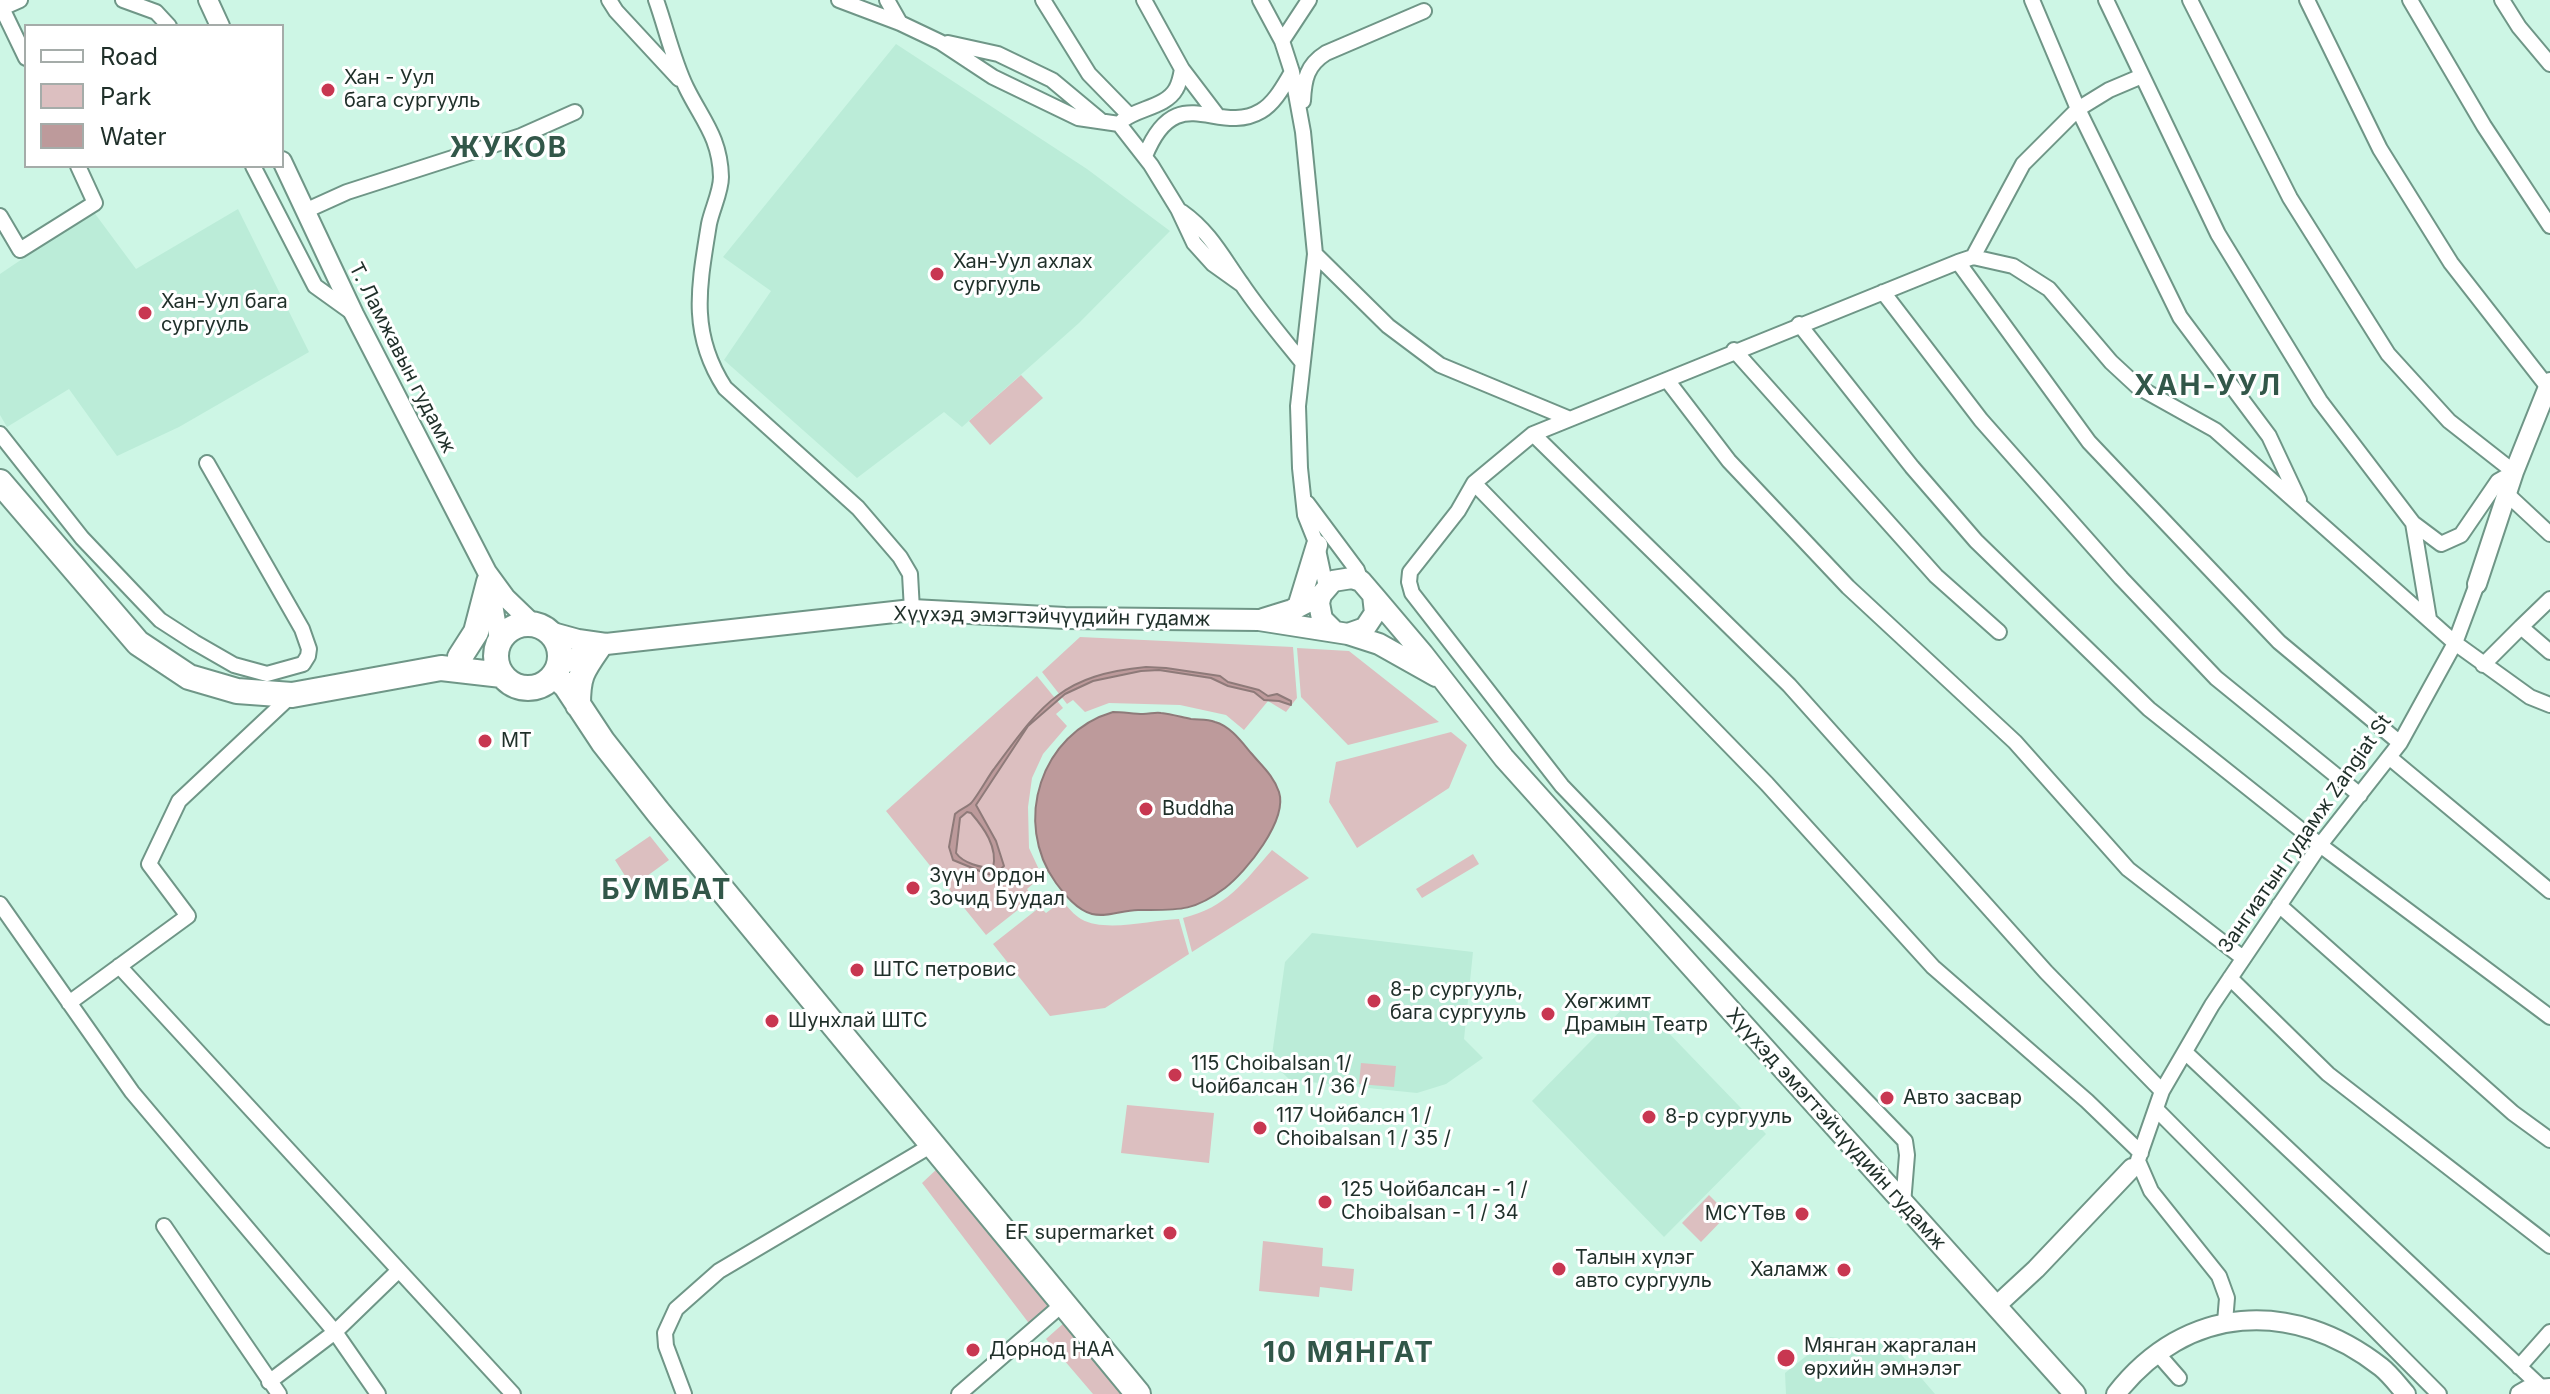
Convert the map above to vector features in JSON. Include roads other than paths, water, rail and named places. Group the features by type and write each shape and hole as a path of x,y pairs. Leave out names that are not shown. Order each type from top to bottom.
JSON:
{"highway":[{"path":"0,482 138,643 166,664 216,687 292,695 450,663 469,653 498,645 513,627 541,628 559,647 556,670 547,682 528,688"},
{"path":"450,663 476,632 488,577"},
{"path":"498,645 498,667 502,675"},
{"path":"584,714 578,683 581,671 602,646"},
{"path":"450,663 502,675 518,687 528,688 584,714"},
{"path":"556,670 584,714 658,812 1138,1394"}],"main road":[{"path":"1298,607 1317,545"},
{"name":"Хүүхэд эмэгтэйчүүдийн гудамж","path":"1259,620 1298,607 1342,578 1367,588 1504,758 2075,1394"},
{"path":"1324,591 1320,611 1327,625 1341,632 1357,632 1371,621 1375,613 1367,588"},
{"name":"Хүүхэд эмэгтэйчүүдийн гудамж","path":"541,628 602,646 912,610 1065,618 1259,620 1341,632 1379,644 1443,680"},
{"name":"Хүүхэд эмэгтэйчүүдийн гудамж","path":"556,670 602,646"}],"street":[{"path":"20,0 1,6 24,54"},
{"path":"123,0 156,12 167,24"},
{"path":"208,0 219,24"},
{"path":"609,0 685,86"},
{"path":"656,0 685,86 713,135 721,179 709,222 698,315 711,367 725,388 858,508 900,557 910,574 912,610"},
{"path":"839,0 940,42 993,77 1078,118 1124,120 1158,104 1176,91 1182,69"},
{"path":"887,0 900,23"},
{"path":"1043,0 1089,74 1124,120 1178,209 1209,235 1241,284 1302,362"},
{"path":"1144,0 1182,69 1217,115"},
{"path":"1260,0 1282,41 1292,72 1303,132 1315,254 1298,406 1305,515 1317,545 1324,591"},
{"path":"1282,41 1309,0"},
{"path":"2032,0 2078,109 2180,317 2269,436 2303,508"},
{"path":"2106,0 2218,234 2320,401 2413,523 2441,544 2461,535 2498,481 2514,472 2449,421 2388,354 2290,198 2190,0"},
{"path":"2307,0 2380,149 2435,238 2451,263 2549,387"},
{"path":"2410,0 2484,126 2550,226"},
{"path":"2502,0 2519,27 2550,64"},
{"path":"1303,132 1304,85 1308,69 1315,60 1424,11"},
{"path":"940,42 998,54 1052,80 1100,120"},
{"path":"1145,156 1154,133 1168,120 1200,113 1247,117 1264,110 1292,72"},
{"path":"1973,257 2023,164 2078,109 2109,90 2142,76"},
{"path":"1158,104 1168,120"},
{"path":"305,211 347,192 521,136 575,112"},
{"name":"Т. Ламжавын гудамж","path":"284,165 354,314 488,577 506,598 541,628"},
{"path":"0,216 20,250 95,203 79,168"},
{"path":"254,168 315,286 354,314"},
{"path":"1315,254 1388,326 1440,365 1570,419"},
{"path":"1903,1204 1907,1155 1905,1141 1562,786 1412,593 1410,572 1458,511 1474,483 1533,434 1734,350 1958,262 1973,257 2013,266 2049,289 2111,362 2138,387 2215,430 2455,643 2550,714"},
{"path":"1958,262 2089,442 2279,642 2400,743"},
{"path":"1883,292 1981,420 2121,578 2216,678 2360,795"},
{"path":"1799,324 1912,467 1976,541 2149,709 2320,845 2550,1017"},
{"path":"1734,350 1936,576 1999,632"},
{"path":"1667,380 1729,461 1848,587 2015,742 2128,869 2243,958"},
{"name":"Зангиатын гудамж Zangiat St","path":"1996,1306 2036,1269 2137,1161 2162,1091 2230,978 2320,845 2400,743 2455,643 2514,472 2549,387"},
{"path":"0,434 82,538 160,620 234,665 259,673 278,672 303,664 309,649 302,629 207,463"},
{"path":"1533,434 1789,685 2046,972 2162,1091"},
{"path":"1474,483 1767,784 1933,967 2087,1101 2137,1161 2151,1191 2219,1276 2227,1298 2224,1328"},
{"path":"1302,487 1314,514 1367,588"},
{"path":"2507,494 2550,534"},
{"path":"2413,523 2429,619"},
{"name":"Т. Ламжавын гудамж","path":"488,577 498,645"},
{"path":"2483,665 2550,599"},
{"path":"2521,627 2550,652"},
{"path":"69,1003 188,916 149,864 179,801 292,695"},
{"path":"1472,717 1493,697"},
{"path":"2530,697 2550,705"},
{"path":"2389,757 2550,891"},
{"path":"0,904 132,1092 335,1332 378,1394"},
{"path":"2279,905 2513,1113 2550,1140"},
{"path":"119,966 513,1394"},
{"path":"2230,978 2328,1074 2550,1246"},
{"path":"2185,1052 2519,1367 2546,1387"},
{"path":"2156,1109 2439,1394"},
{"path":"684,1394 666,1346 665,1333 676,1309 719,1271 932,1145"},
{"path":"164,1226 274,1388 398,1271"},
{"path":"959,1394 1064,1303"},
{"path":"2116,1394 2147,1361 2188,1334 2289,1322 2324,1333 2382,1368 2403,1393"},
{"path":"2519,1367 2550,1332"},
{"path":"2158,1354 2179,1378"},
{"path":"2520,1394 2546,1387"}],"water":[{"path":"1146,667 1220,676 1228,682 1259,690 1268,696 1277,694 1291,701 1291,705 1264,700 1254,692 1211,678 1159,670 1093,681 1065,694 1028,726 976,805 996,841 1004,866 994,875 953,860 949,847 955,814 972,802 1026,727 1041,710 1073,686 1117,671","holes":["967,812 971,813 992,845 993,868 963,860 956,853 960,818"]},
{"path":"1113,712 1161,713 1220,724 1239,739 1277,786 1280,804 1277,817 1263,844 1234,880 1204,902 1175,909 1092,914 1067,897 1043,859 1036,834 1036,808 1041,782 1052,759 1068,739 1088,723"}],"place":[{"name":"Хан - Уул бага сургууль","path":"328,90"},
{"name":"Хан-Уул ахлах сургууль","path":"937,274"},
{"name":"Хан-Уул бага сургууль","path":"145,313"},
{"name":"MT","path":"485,741"},
{"name":"Buddha","path":"1146,809"},
{"name":"Зүүн Ордон Зочид Буудал","path":"913,888"},
{"name":"ШТС петровис","path":"857,970"},
{"name":"8-р сургууль, бага сургууль","path":"1374,1001"},
{"name":"Хөгжимт Драмын Театр","path":"1548,1014"},
{"name":"Шунхлай ШТС","path":"772,1021"},
{"name":"115 Choibalsan 1/ Чойбалсан 1 / 36 /","path":"1175,1075"},
{"name":"Авто засвар","path":"1887,1098"},
{"name":"8-р сургууль","path":"1649,1117"},
{"name":"117 Чойбалсн 1 / Choibalsan 1 / 35 /","path":"1260,1128"},
{"name":"125 Чойбалсан - 1 / Choibalsan - 1 / 34","path":"1325,1202"},
{"name":"МСҮТөв","path":"1802,1214"},
{"name":"EF supermarket","path":"1170,1233"},
{"name":"Талын хүлэг авто сургууль","path":"1559,1269"},
{"name":"Халамж","path":"1844,1270"},
{"name":"Дорнод НАА","path":"973,1350"},
{"name":"Мянган жаргалан өрхийн эмнэлэг","path":"1786,1358"}],"district":[{"name":"ЖУКОВ","path":"509,149"},
{"name":"ХАН-УУЛ","path":"2208,387"},
{"name":"БУМБАТ","path":"667,891"},
{"name":"10 МЯНГАТ","path":"1349,1354"}]}
